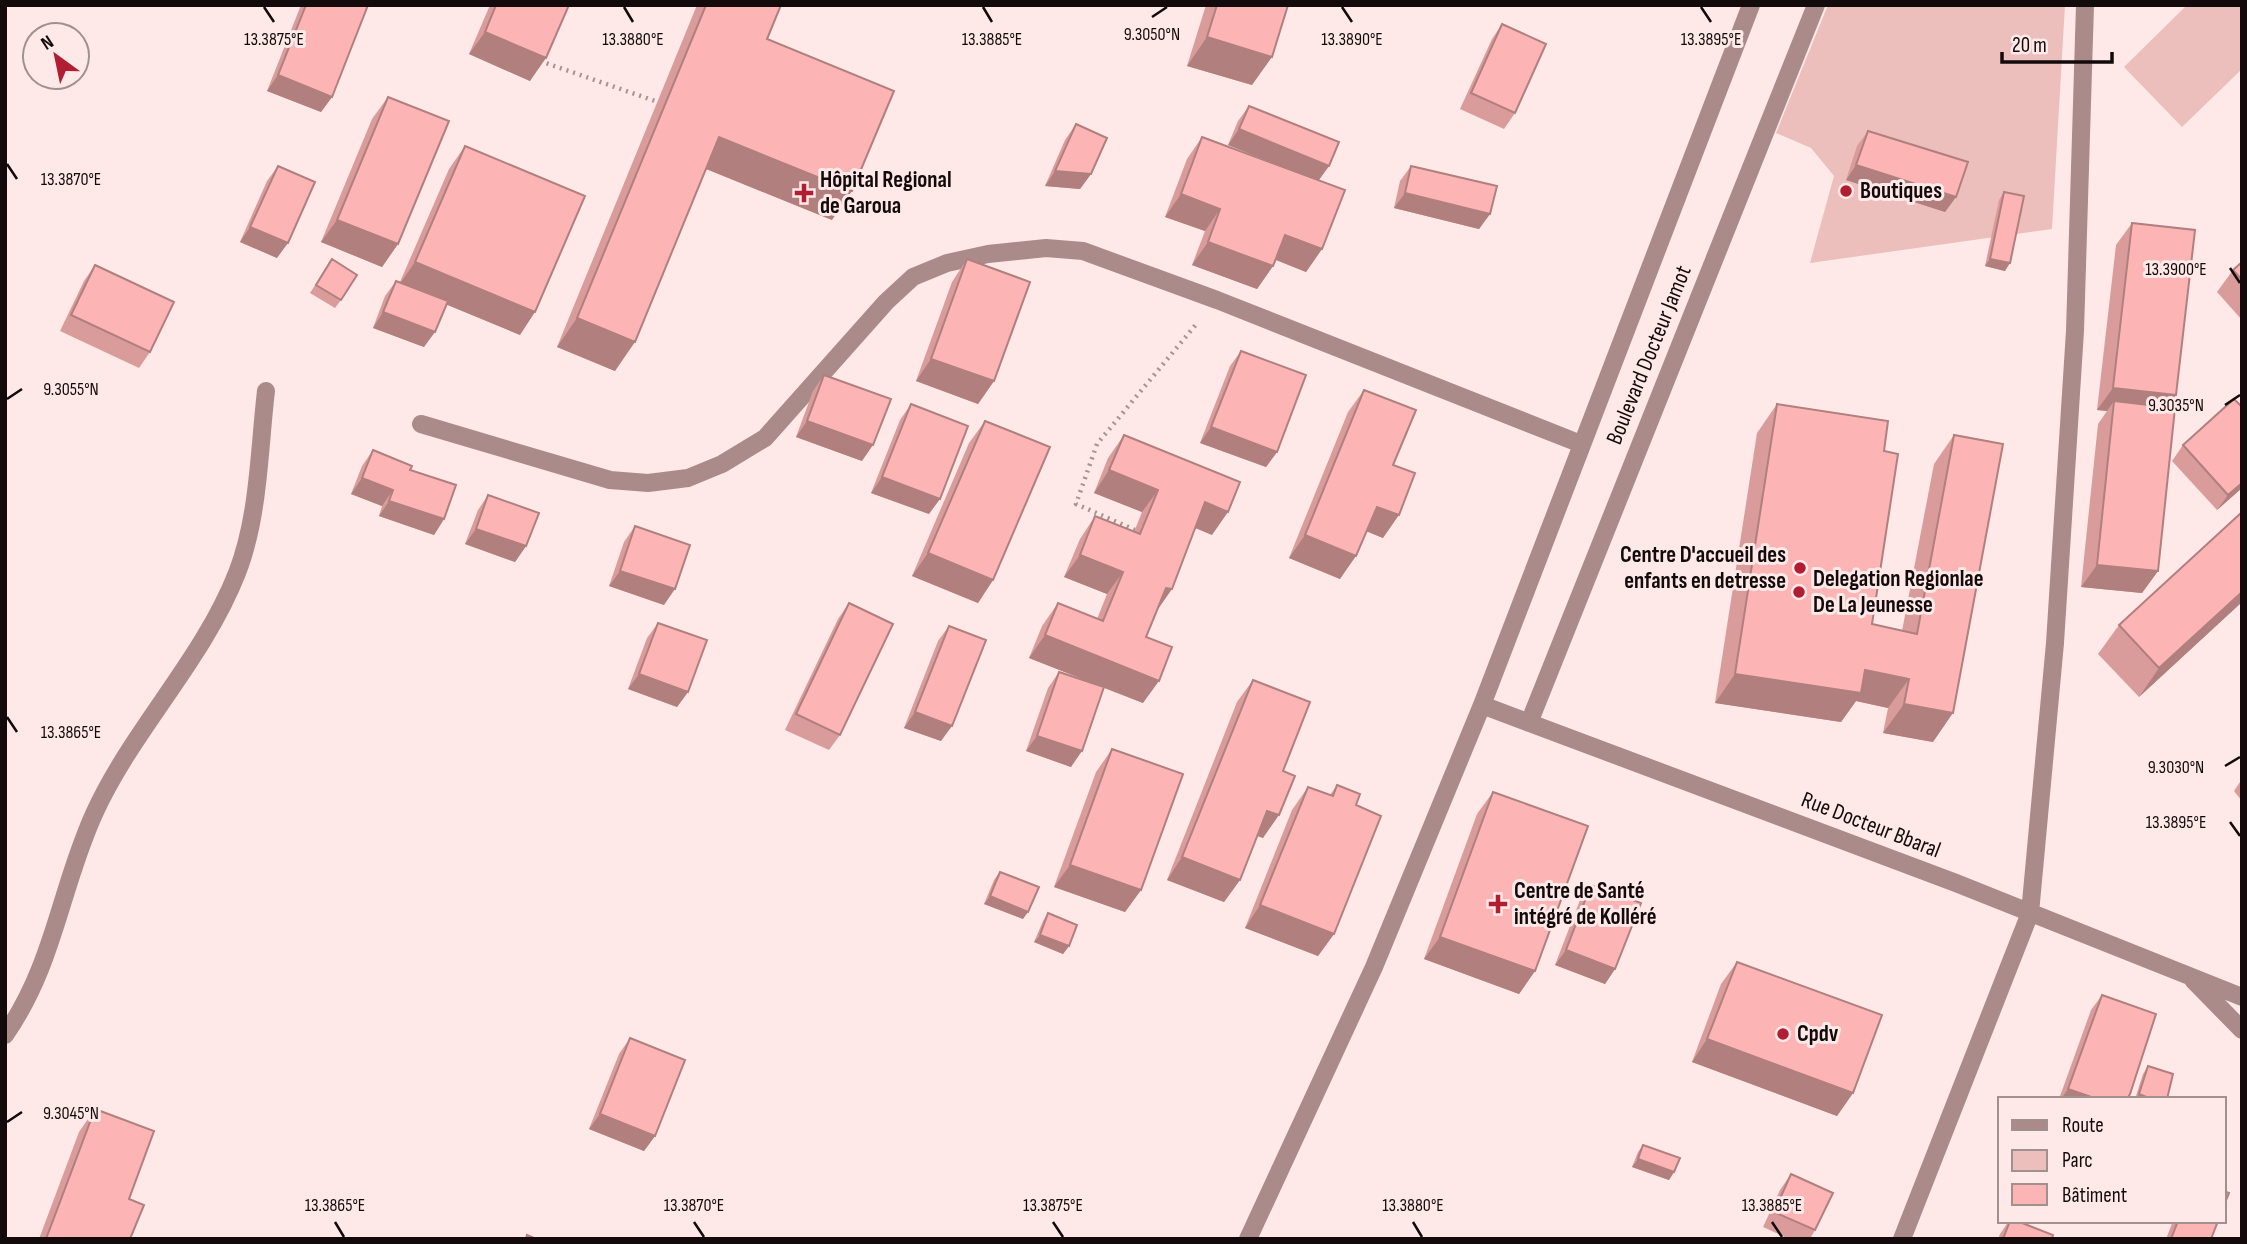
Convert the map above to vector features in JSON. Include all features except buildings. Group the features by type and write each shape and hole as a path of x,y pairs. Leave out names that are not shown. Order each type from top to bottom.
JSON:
{"street":[{"name":"Boulevard Docteur Jamot","path":"1248,1239 1374,967 1482,705 1751,5"},
{"name":"Boulevard Docteur Jamot","path":"1529,723 1816,5"},
{"path":"1902,1239 2030,913 2055,643 2075,331 2085,5"},
{"path":"421,424 610,480 649,482 688,478 722,464 765,438 886,302 913,277 947,263 988,254 1046,248 1083,251 1217,300 1581,444"},
{"path":"5,1035 27,1003 41,970 93,815 218,613 237,574 248,540 266,391"},
{"name":"Rue Docteur Bbaral","path":"1482,705 2030,913 2242,997"},
{"path":"2189,975 2242,1030"}],"path":[{"path":"539,60 658,102"},
{"path":"1135,530 1076,504 1097,444 1217,300"}],"green space":[{"path":"1828,5 2065,5 2052,229 1810,263 1834,176 1811,148 1776,133"},
{"path":"2187,5 2242,5 2242,69 2182,127 2124,67"}],"place":[{"name":"Boutiques","path":"1846,191"},
{"name":"Hôpital Regional de Garoua","path":"804,193"},
{"name":"Centre D'accueil des enfants en detresse","path":"1800,568"},
{"name":"Delegation Regionlae De La Jeunesse","path":"1799,592"},
{"name":"Centre de Santé intégré de Kolléré","path":"1498,904"},
{"name":"Cpdv","path":"1783,1034"}]}
